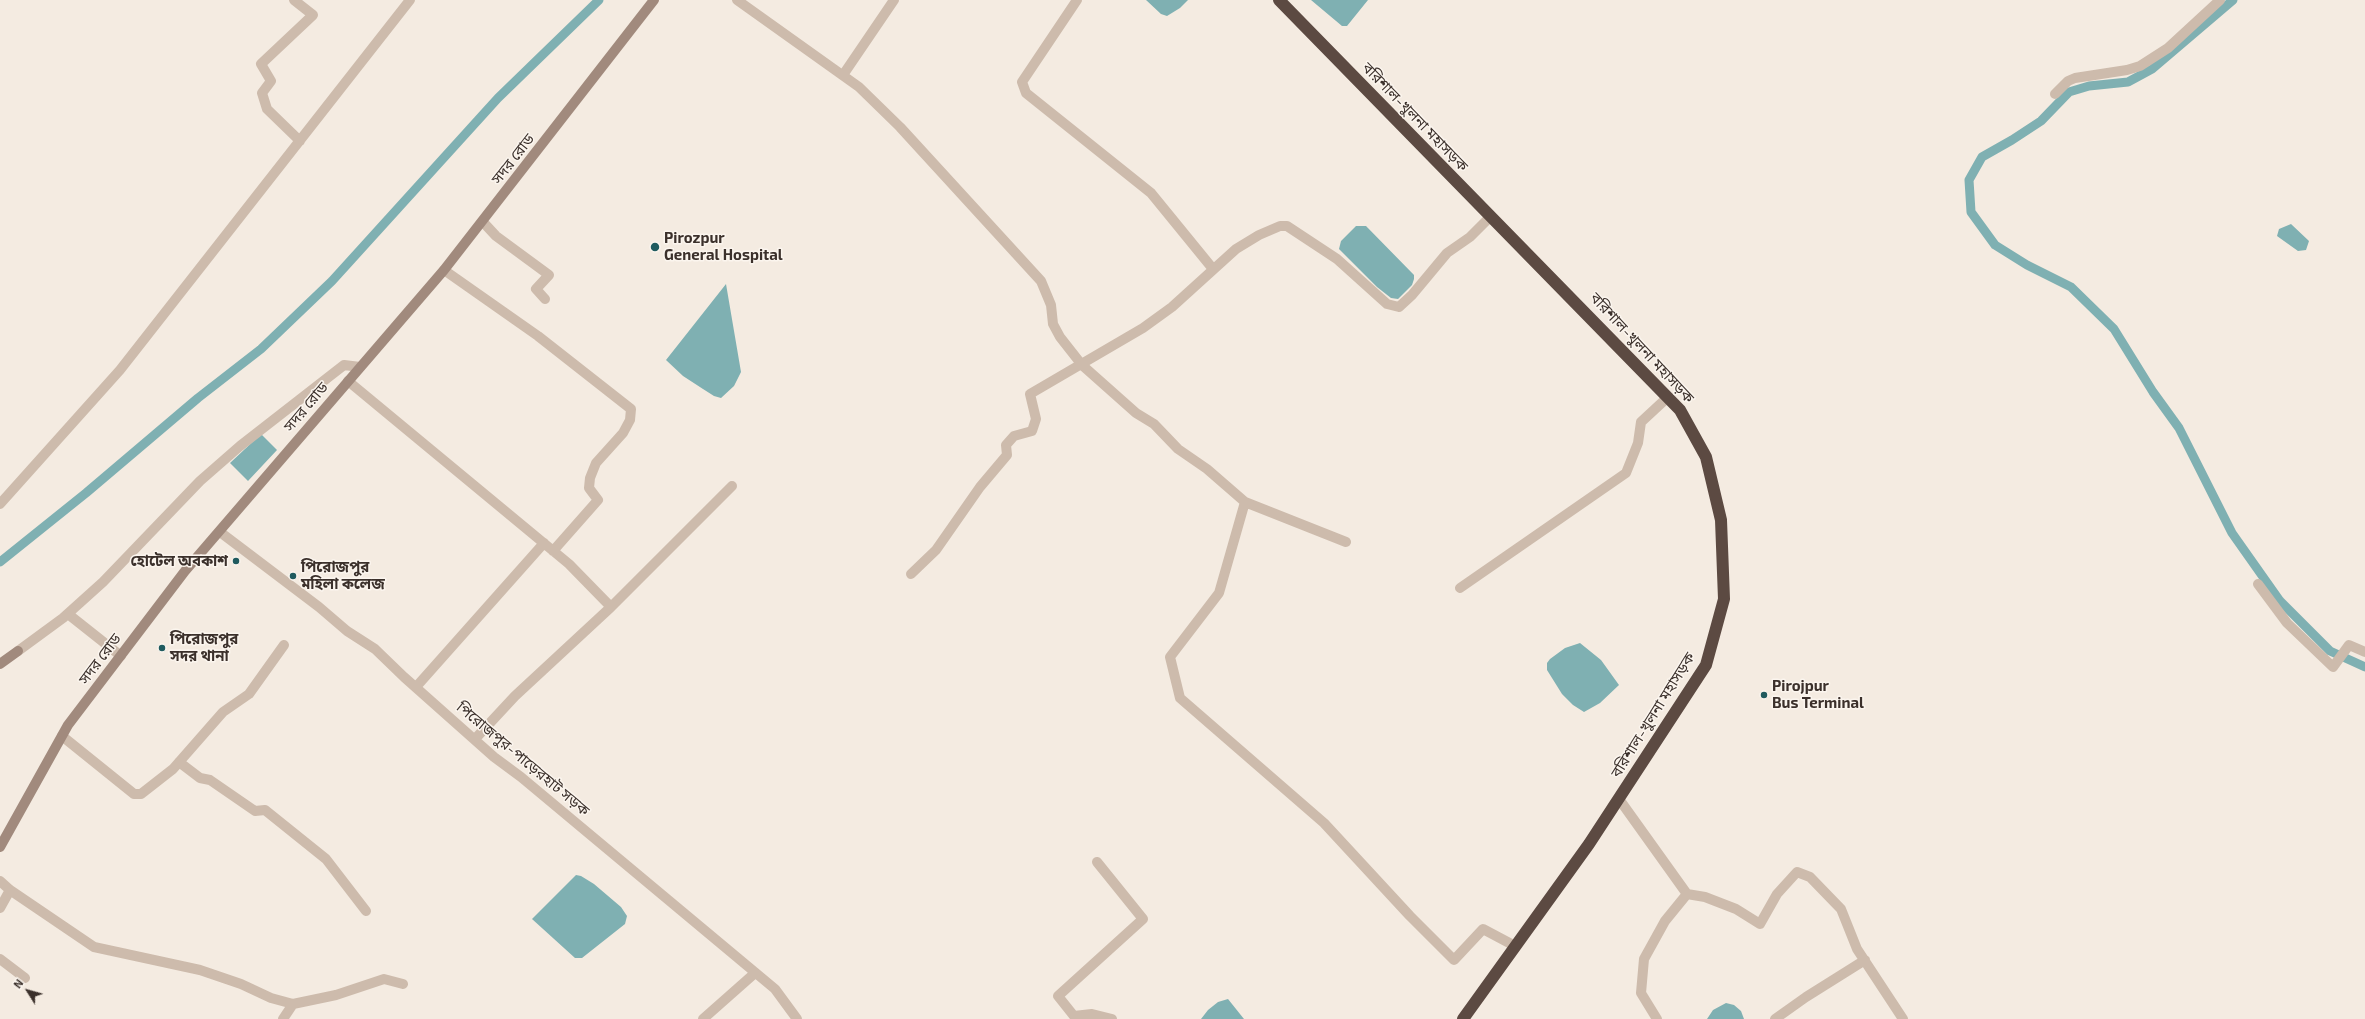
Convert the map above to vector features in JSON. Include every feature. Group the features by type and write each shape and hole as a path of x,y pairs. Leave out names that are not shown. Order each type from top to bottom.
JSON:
{"highway":[{"name":"বরিশাল-খুলনা মহাসড়ক","path":"1279,0 1457,184 1491,216 1680,410 1706,457 1721,520 1724,599 1706,665 1589,844 1463,1019"}],"street":[{"path":"294,0 313,15 261,64 271,81 262,93 266,109 300,141"},
{"path":"0,504 120,370 410,0"},
{"name":"সদর রোড","path":"0,847 62,736 185,571 444,270 483,222 654,0"},
{"path":"737,0 843,75 895,122 1041,281 1052,305 1053,324 1060,337 1082,365 1136,412 1154,424 1178,449 1207,469 1245,502 1346,542"},
{"path":"843,75 894,0"},
{"path":"1077,0 1022,82 1026,93 1151,193 1213,269"},
{"path":"2055,94 2068,81 2075,78 2126,70 2140,66 2168,48 2220,0"},
{"path":"911,574 936,550 980,487 1007,455 1006,445 1014,436 1032,430 1036,419 1030,394 1082,365 1109,346 1144,328 1172,307 1236,249 1259,235 1280,226 1287,226 1337,259 1387,304 1399,307 1412,296 1447,253 1470,237 1491,216"},
{"path":"483,222 496,236 549,275 536,289 545,299"},
{"path":"444,270 538,336 631,409 630,420 623,433 596,463 590,478 589,488 598,500 553,551"},
{"path":"0,664 68,614 128,558 200,481 240,446 344,366 360,367"},
{"path":"348,381 406,431 476,485 544,543 611,607"},
{"path":"1460,588 1626,473 1638,443 1641,422 1668,396"},
{"path":"475,739 515,696 611,607 732,486"},
{"path":"1245,502 1219,594 1170,657 1180,698 1324,823 1410,916 1454,960 1483,928 1515,946"},
{"name":"পিরোজপুর-পাড়েরহাট সড়ক","path":"220,532 319,607 347,631 375,649 494,758 521,777 775,989 797,1019"},
{"path":"416,687 544,543"},
{"path":"2258,584 2287,623 2332,667 2349,645 2365,652"},
{"path":"68,614 121,656"},
{"path":"62,736 134,794 141,794 162,779 179,762 223,712 249,694 284,645"},
{"path":"179,762 200,778 210,780 255,811 265,810 326,859 366,911"},
{"path":"1619,799 1687,894 1705,897 1736,909 1760,924 1777,894 1797,872 1810,877 1841,909 1857,950 1903,1019"},
{"path":"1096,862 1143,920 1058,996 1074,1016 1092,1014 1112,1019"},
{"path":"0,881 10,890 94,947 200,970 241,984 270,998 293,1004 336,995 384,979 403,984"},
{"path":"0,908 10,890"},
{"path":"1657,1019 1641,993 1644,959 1665,921 1687,894"},
{"path":"0,959 25,978"},
{"path":"1775,1019 1806,997 1865,960"},
{"path":"703,1019 755,973"},
{"path":"283,1019 293,1004"}],"water":[{"path":"1146,0 1188,0 1180,8 1167,16 1161,14"},
{"path":"1311,0 1368,0 1347,26 1342,26"},
{"path":"2291,224 2309,241 2306,250 2298,251 2277,236 2279,229"},
{"path":"1356,226 1366,226 1414,275 1412,285 1398,299 1391,298 1377,287 1339,249 1341,241"},
{"path":"726,284 741,372 734,386 721,398 714,396 683,376 666,360"},
{"path":"261,434 277,450 248,481 230,463"},
{"path":"1580,643 1601,660 1619,685 1600,703 1584,712 1573,705 1562,694 1547,670 1547,663 1550,659 1565,648"},
{"path":"576,875 581,876 594,884 621,907 627,916 625,924 582,958 575,958 532,919"},
{"path":"1228,999 1244,1019 1201,1019 1208,1010 1218,1002"},
{"path":"1726,1003 1734,1005 1741,1011 1744,1019 1707,1019 1713,1010"}],"waterway":[{"path":"0,562 86,493 198,398 261,349 332,281 498,98 599,0"},
{"path":"2233,0 2152,69 2128,82 2089,86 2069,92 2041,121 1982,157 1969,180 1971,212 1995,245 2027,265 2071,287 2114,329 2153,392 2179,428 2232,533 2280,601 2330,651 2365,667"}],"place":[{"name":"Pirozpur General Hospital","path":"655,247"},
{"name":"হোটেল অবকাশ","path":"236,561"},
{"name":"পিরোজপুর মহিলা কলেজ","path":"293,576"},
{"name":"পিরোজপুর সদর থানা","path":"162,648"},
{"name":"Pirojpur Bus Terminal","path":"1764,695"}]}
